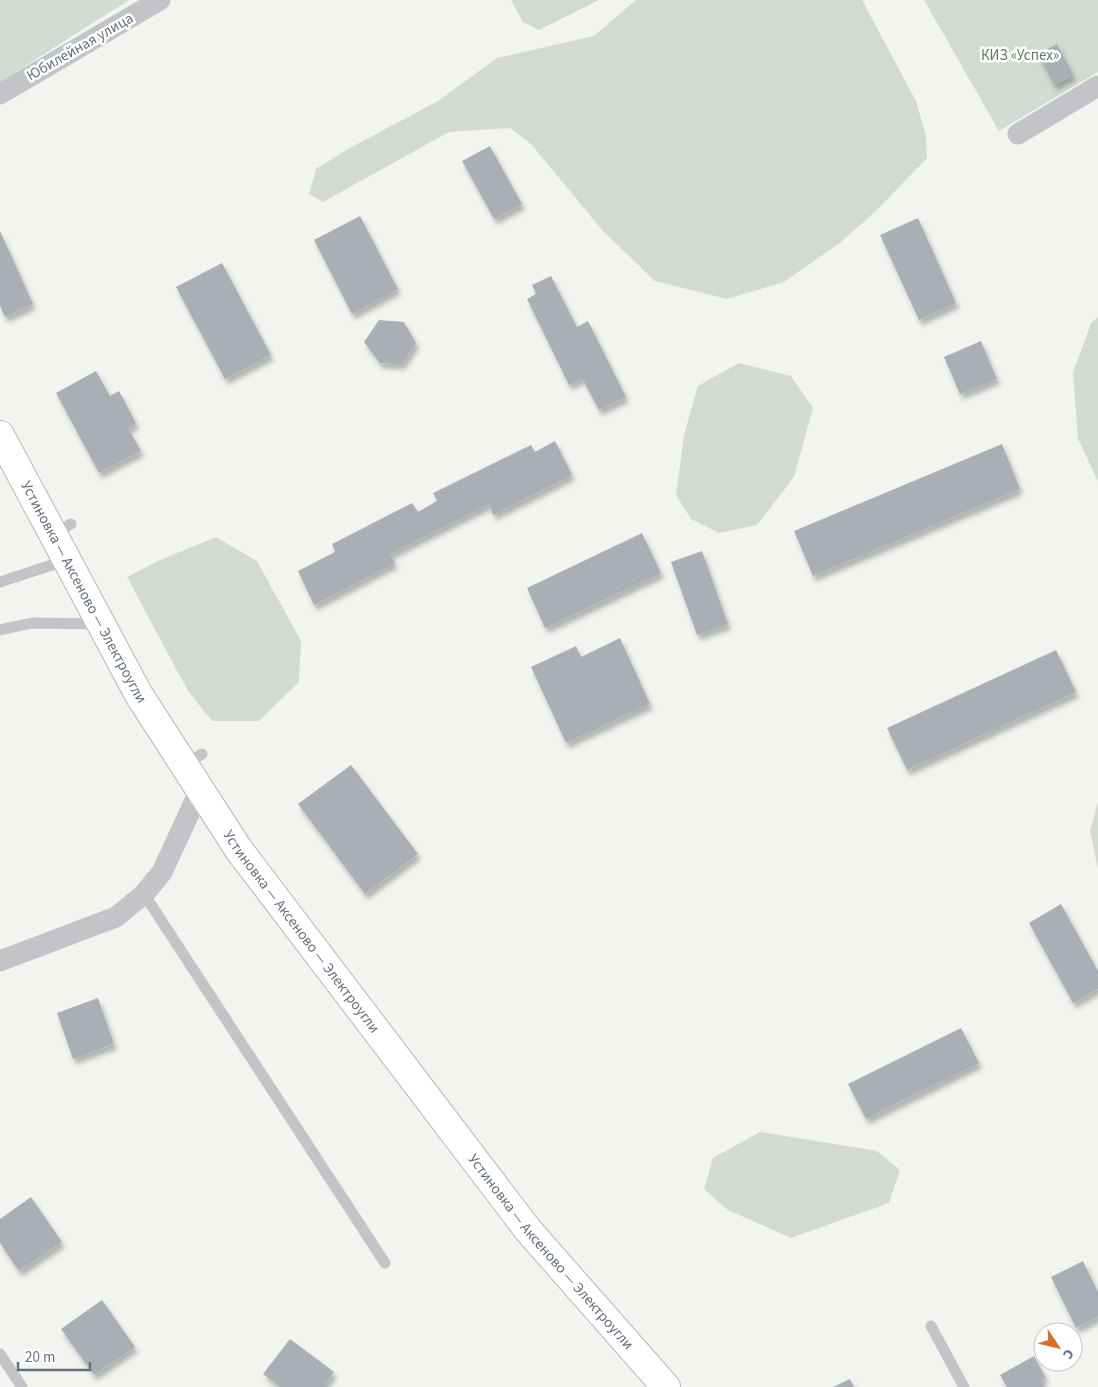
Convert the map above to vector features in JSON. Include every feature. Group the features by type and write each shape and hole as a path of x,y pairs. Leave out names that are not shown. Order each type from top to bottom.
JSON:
{"main road":[{"name":"Устиновка — Аксеново — Электроугли","path":"0,435 62,529 67,560 139,696 193,759 200,790 239,850 528,1230 666,1387"}],"street":[{"name":"Юбилейная улица","path":"0,94 160,0"},
{"path":"1018,134 1098,86"},
{"path":"0,961 116,917 144,894 162,872 200,790"}],"lane":[{"path":"0,582 67,560"},
{"path":"0,630 32,623 100,624"},
{"path":"144,894 384,1263"},
{"path":"931,1326 964,1387"},
{"path":"0,1354 22,1387"}],"green space":[{"path":"0,0 129,0 0,82"},
{"path":"511,0 599,0 539,30 523,22"},
{"path":"636,0 862,0 916,101 926,136 927,158 876,211 841,242 784,282 727,299 655,281 603,231 531,144 510,128 449,132 323,202 309,194 316,169 348,149 438,101 497,58 594,36"},
{"name":"КИЗ «Успех»","path":"924,0 1098,0 1098,72 999,131"},
{"path":"1098,317 1098,481 1078,439 1073,373 1091,323"},
{"path":"739,363 791,376 813,408 794,477 757,525 719,533 691,519 676,495 684,435 698,386"},
{"path":"216,537 257,561 301,641 299,682 259,721 212,721 188,691 127,577 160,560"},
{"path":"1098,802 1098,869 1090,831"},
{"path":"760,1132 877,1151 900,1170 889,1203 791,1238 728,1210 704,1189 713,1158"}],"building":[{"path":"1057,44 1073,75 1054,85 1038,54"},
{"path":"490,146 522,204 494,219 462,161"},
{"path":"360,216 398,289 352,314 314,240"},
{"path":"918,218 956,303 919,320 880,235"},
{"path":"0,231 33,304 5,317 0,306"},
{"path":"222,263 271,355 225,379 176,287"},
{"path":"551,276 577,327 588,321 626,397 599,410 582,378 569,385 527,299 536,294 532,285"},
{"path":"379,320 404,322 416,343 402,364 380,363 364,342"},
{"path":"981,341 997,379 960,394 944,357"},
{"path":"96,371 110,396 119,391 136,423 128,428 141,451 99,473 56,393"},
{"path":"555,441 572,475 493,515 489,504 390,554 395,563 314,605 298,571 335,552 332,544 412,503 418,512 437,501 433,493 531,445 535,452"},
{"path":"1002,444 1020,489 813,576 794,531"},
{"path":"642,533 661,573 545,628 527,588"},
{"path":"702,551 728,624 697,635 671,562"},
{"path":"620,638 650,704 566,743 531,667 576,646 581,657"},
{"path":"1056,650 1076,692 907,770 887,728"},
{"path":"351,765 418,854 365,894 298,804"},
{"path":"1061,904 1098,971 1098,989 1073,1003 1029,923"},
{"path":"98,998 114,1044 73,1059 57,1013"},
{"path":"961,1028 979,1063 866,1119 848,1084"},
{"path":"31,1197 62,1242 19,1271 0,1243 0,1219"},
{"path":"1083,1261 1098,1292 1098,1317 1083,1324 1083,1322 1073,1322 1051,1277"},
{"path":"102,1300 135,1347 94,1375 61,1329"},
{"path":"290,1339 334,1372 325,1385 329,1387 280,1387 263,1374"},
{"path":"1033,1357 1033,1372 1043,1372 1046,1378 1041,1380 1045,1387 1007,1387 1000,1375"},
{"path":"850,1379 854,1387 833,1387"}]}
